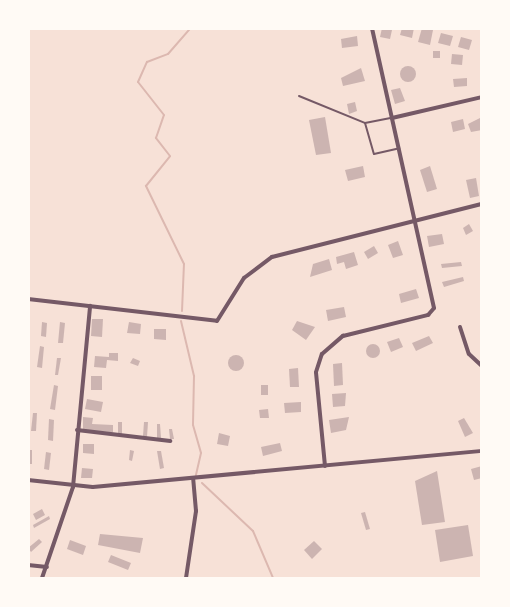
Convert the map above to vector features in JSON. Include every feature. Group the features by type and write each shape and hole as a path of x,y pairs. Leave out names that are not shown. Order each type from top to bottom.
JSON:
{"street":[{"path":"325,466 316,372 322,354 343,336 433,311 372,28"},
{"path":"391,118 482,97"},
{"path":"28,299 217,321 244,278 272,257 482,204"},
{"path":"42,579 73,487 90,306"},
{"path":"460,327 469,354 482,366"},
{"path":"77,430 170,441"},
{"path":"28,480 73,487 482,451"},
{"path":"186,579 196,511 193,478"},
{"path":"28,565 47,567"}],"lane":[{"path":"299,96 365,123 391,118"},
{"path":"365,123 374,154 399,148"}],"building":[{"path":"382,28 392,30 390,39 380,37"},
{"path":"402,28 414,28 412,38 400,35"},
{"path":"422,28 433,30 430,45 418,42"},
{"path":"441,33 453,36 450,46 438,43"},
{"path":"357,36 358,46 342,48 341,39"},
{"path":"461,37 472,40 469,50 458,47"},
{"path":"433,51 440,51 440,58 433,58"},
{"path":"452,54 463,55 462,65 451,64"},
{"path":"405,66 411,66 416,74 414,80 405,82 400,77 400,71"},
{"path":"361,68 365,81 343,86 341,78"},
{"path":"467,78 467,86 454,87 453,79"},
{"path":"400,88 405,101 395,104 391,90"},
{"path":"355,102 357,111 349,114 347,104"},
{"path":"325,117 331,153 316,155 309,120"},
{"path":"482,117 482,130 471,132 468,124"},
{"path":"463,119 465,129 453,132 451,122"},
{"path":"363,166 365,177 348,181 345,170"},
{"path":"430,166 437,189 427,192 420,170"},
{"path":"476,178 479,196 470,198 466,180"},
{"path":"469,224 473,231 466,235 463,228"},
{"path":"442,234 444,244 429,247 427,236"},
{"path":"398,241 403,255 393,258 388,245"},
{"path":"374,246 378,253 368,259 364,252"},
{"path":"354,252 358,265 346,269 344,262 337,264 336,257"},
{"path":"329,259 332,270 310,277 313,264"},
{"path":"461,262 462,266 442,268 441,264"},
{"path":"463,277 464,281 444,287 442,282"},
{"path":"416,289 419,298 401,303 399,294"},
{"path":"344,307 346,317 328,321 326,310"},
{"path":"92,319 103,319 102,337 91,336"},
{"path":"297,321 315,327 306,340 292,330"},
{"path":"42,322 47,323 46,337 41,336"},
{"path":"60,322 65,323 63,343 58,343"},
{"path":"129,322 141,324 140,334 127,333"},
{"path":"154,329 166,329 166,340 154,339"},
{"path":"429,336 433,343 416,351 412,343"},
{"path":"399,338 403,347 391,352 387,342"},
{"path":"370,344 376,344 380,351 376,358 370,358 366,354 366,348"},
{"path":"40,346 44,347 42,368 37,367"},
{"path":"109,353 118,353 118,361 107,360 106,368 94,367 95,356 109,357"},
{"path":"233,355 239,355 244,363 242,369 233,371 228,366 228,360"},
{"path":"57,358 61,358 58,375 55,375"},
{"path":"133,358 140,361 138,366 130,363"},
{"path":"342,363 343,385 334,386 333,364"},
{"path":"298,368 299,387 290,387 289,369"},
{"path":"91,376 102,376 102,390 91,390"},
{"path":"54,385 58,386 55,410 50,409"},
{"path":"261,385 268,385 268,395 261,395"},
{"path":"346,393 345,406 333,407 332,394"},
{"path":"87,399 103,402 101,412 85,409"},
{"path":"301,402 301,412 285,413 284,403"},
{"path":"268,409 269,418 260,418 259,410"},
{"path":"33,413 37,413 36,431 31,431"},
{"path":"83,417 93,418 92,424 113,425 113,432 83,431"},
{"path":"349,417 346,430 331,433 329,420"},
{"path":"464,418 473,433 465,437 458,421"},
{"path":"49,419 54,420 53,441 48,440"},
{"path":"118,422 122,422 122,436 118,436"},
{"path":"144,422 148,422 147,437 143,436"},
{"path":"157,424 160,424 161,438 157,438"},
{"path":"169,429 172,429 174,439 170,439"},
{"path":"219,433 230,436 228,446 217,444"},
{"path":"280,443 282,451 263,456 261,447"},
{"path":"83,444 94,444 94,454 83,453"},
{"path":"28,450 32,450 32,464 28,464"},
{"path":"130,450 134,451 132,461 129,460"},
{"path":"157,451 161,451 164,468 160,469"},
{"path":"46,452 51,453 49,470 44,469"},
{"path":"482,466 482,478 474,480 471,469"},
{"path":"82,468 93,469 92,478 81,478"},
{"path":"437,471 445,522 422,525 415,481"},
{"path":"42,509 45,515 36,520 33,514"},
{"path":"365,512 370,529 366,530 361,513"},
{"path":"49,516 50,519 34,528 33,525"},
{"path":"468,525 473,556 440,562 435,530"},
{"path":"100,534 143,538 140,553 98,545"},
{"path":"39,539 42,542 31,552 28,548"},
{"path":"70,540 86,546 83,555 67,549"},
{"path":"314,541 322,549 312,559 304,550"},
{"path":"111,555 131,563 128,570 108,562"}],"waterway":[{"path":"182,311 184,264 146,186 170,156 156,138 164,115 138,82 147,62 168,54 191,28"},
{"path":"181,321 194,376 193,425 201,453 196,475"},
{"path":"202,483 253,531 273,578"}]}
